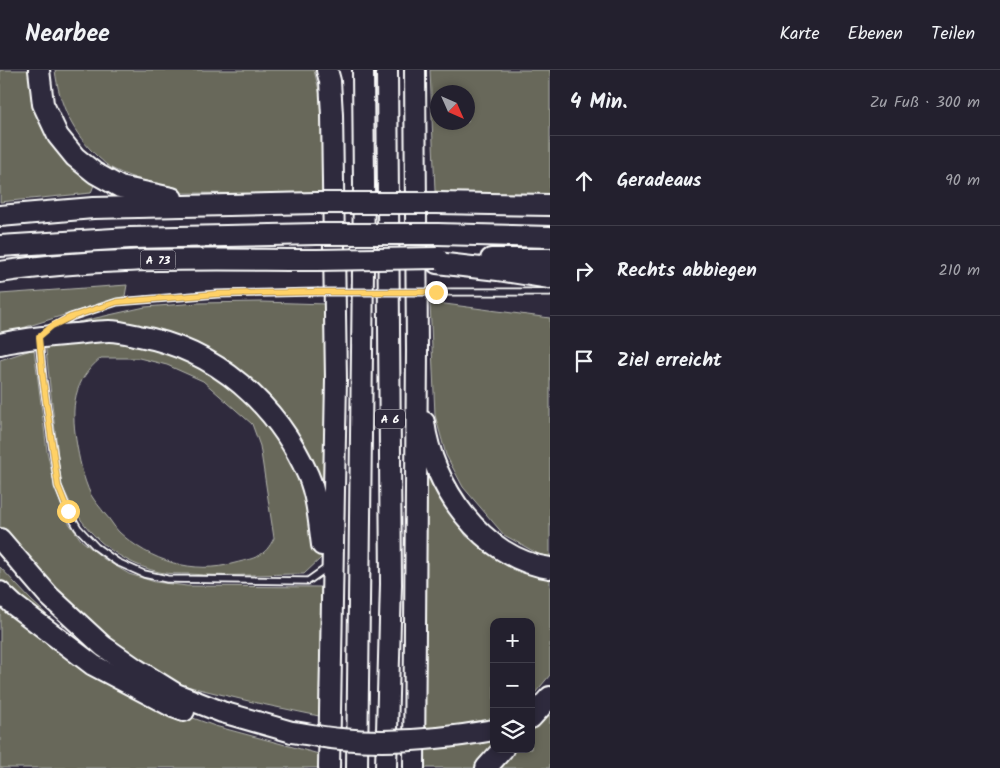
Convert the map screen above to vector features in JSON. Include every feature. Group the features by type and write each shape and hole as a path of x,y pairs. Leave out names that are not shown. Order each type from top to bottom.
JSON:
{"highway":[{"path":"39,70 43,104 58,136 76,157 95,173 120,187 210,205"},
{"name":"A 6","path":"357,768 364,184 363,70"},
{"name":"A 6","path":"386,768 391,584 387,70"},
{"path":"329,768 332,494 336,379 330,74"},
{"path":"414,768 417,76"},
{"path":"490,203 550,197"},
{"path":"0,216 92,208 317,203 490,203 550,206"},
{"name":"A 73","path":"0,246 130,238 317,234 437,234 550,237"},
{"name":"A 73","path":"0,272 38,266 141,260 550,259"},
{"path":"437,260 550,278"},
{"path":"0,344 39,337 111,331 156,339 195,354 233,377 258,399 286,435 308,476 319,517 332,621"},
{"path":"417,350 425,432 438,470 451,496 474,525 495,544 532,563 550,568"},
{"path":"0,540 48,596 103,646 136,669 176,694 222,712 292,732"},
{"path":"0,592 14,605 93,665 173,707 206,719 247,728 341,739 406,741 490,731"},
{"path":"535,714 550,697"},
{"path":"535,718 550,715"},
{"path":"486,768 499,753"}],"lane":[{"path":"325,569 308,581 167,579 144,574 117,562 96,547 78,528 68,511 58,486 39,337 52,326 71,317 117,302 216,294 550,292"}],"green space":[{"path":"0,70 37,70 37,81 95,182 91,193 0,202"},
{"path":"55,70 314,70 325,115 324,194 181,193 113,169 89,148 74,128 60,95"},
{"path":"430,70 550,70 550,202 435,191 432,130 475,130 475,85 431,85"},
{"path":"127,285 125,296 0,335 0,294"},
{"path":"430,302 550,318 550,557 542,556 504,535 463,487 446,455 435,415"},
{"path":"198,303 326,304 326,501 238,371 80,328 78,322 145,307"},
{"path":"114,339 176,355 230,385 281,435 315,517 321,558 304,574 170,574 142,567 126,559 99,540 77,514 61,483 45,342","holes":["101,358 139,358 167,365 203,381 252,424 260,446 274,538 267,549 259,556 220,566 204,567 188,566 159,558 144,551 119,532 91,495 82,468 74,428 74,406 79,385"]},
{"path":"34,349 47,451 55,487 66,519 81,540 104,559 129,574 155,582 187,586 321,587 319,716 182,685 146,667 89,629 0,533 0,360"},
{"path":"426,458 437,485 466,536 504,562 550,577 550,675 535,693 535,618 490,618 490,749 474,768 421,768"},
{"path":"0,567 31,600 75,641 0,588"},
{"path":"0,603 141,699 215,726 319,754 319,768 0,768"},
{"path":"550,710 550,768 498,768 509,753 535,753 535,725"}],"route":[{"path":"68,511 58,486 39,337 52,326 71,317 117,302 216,294 436,292"}]}
